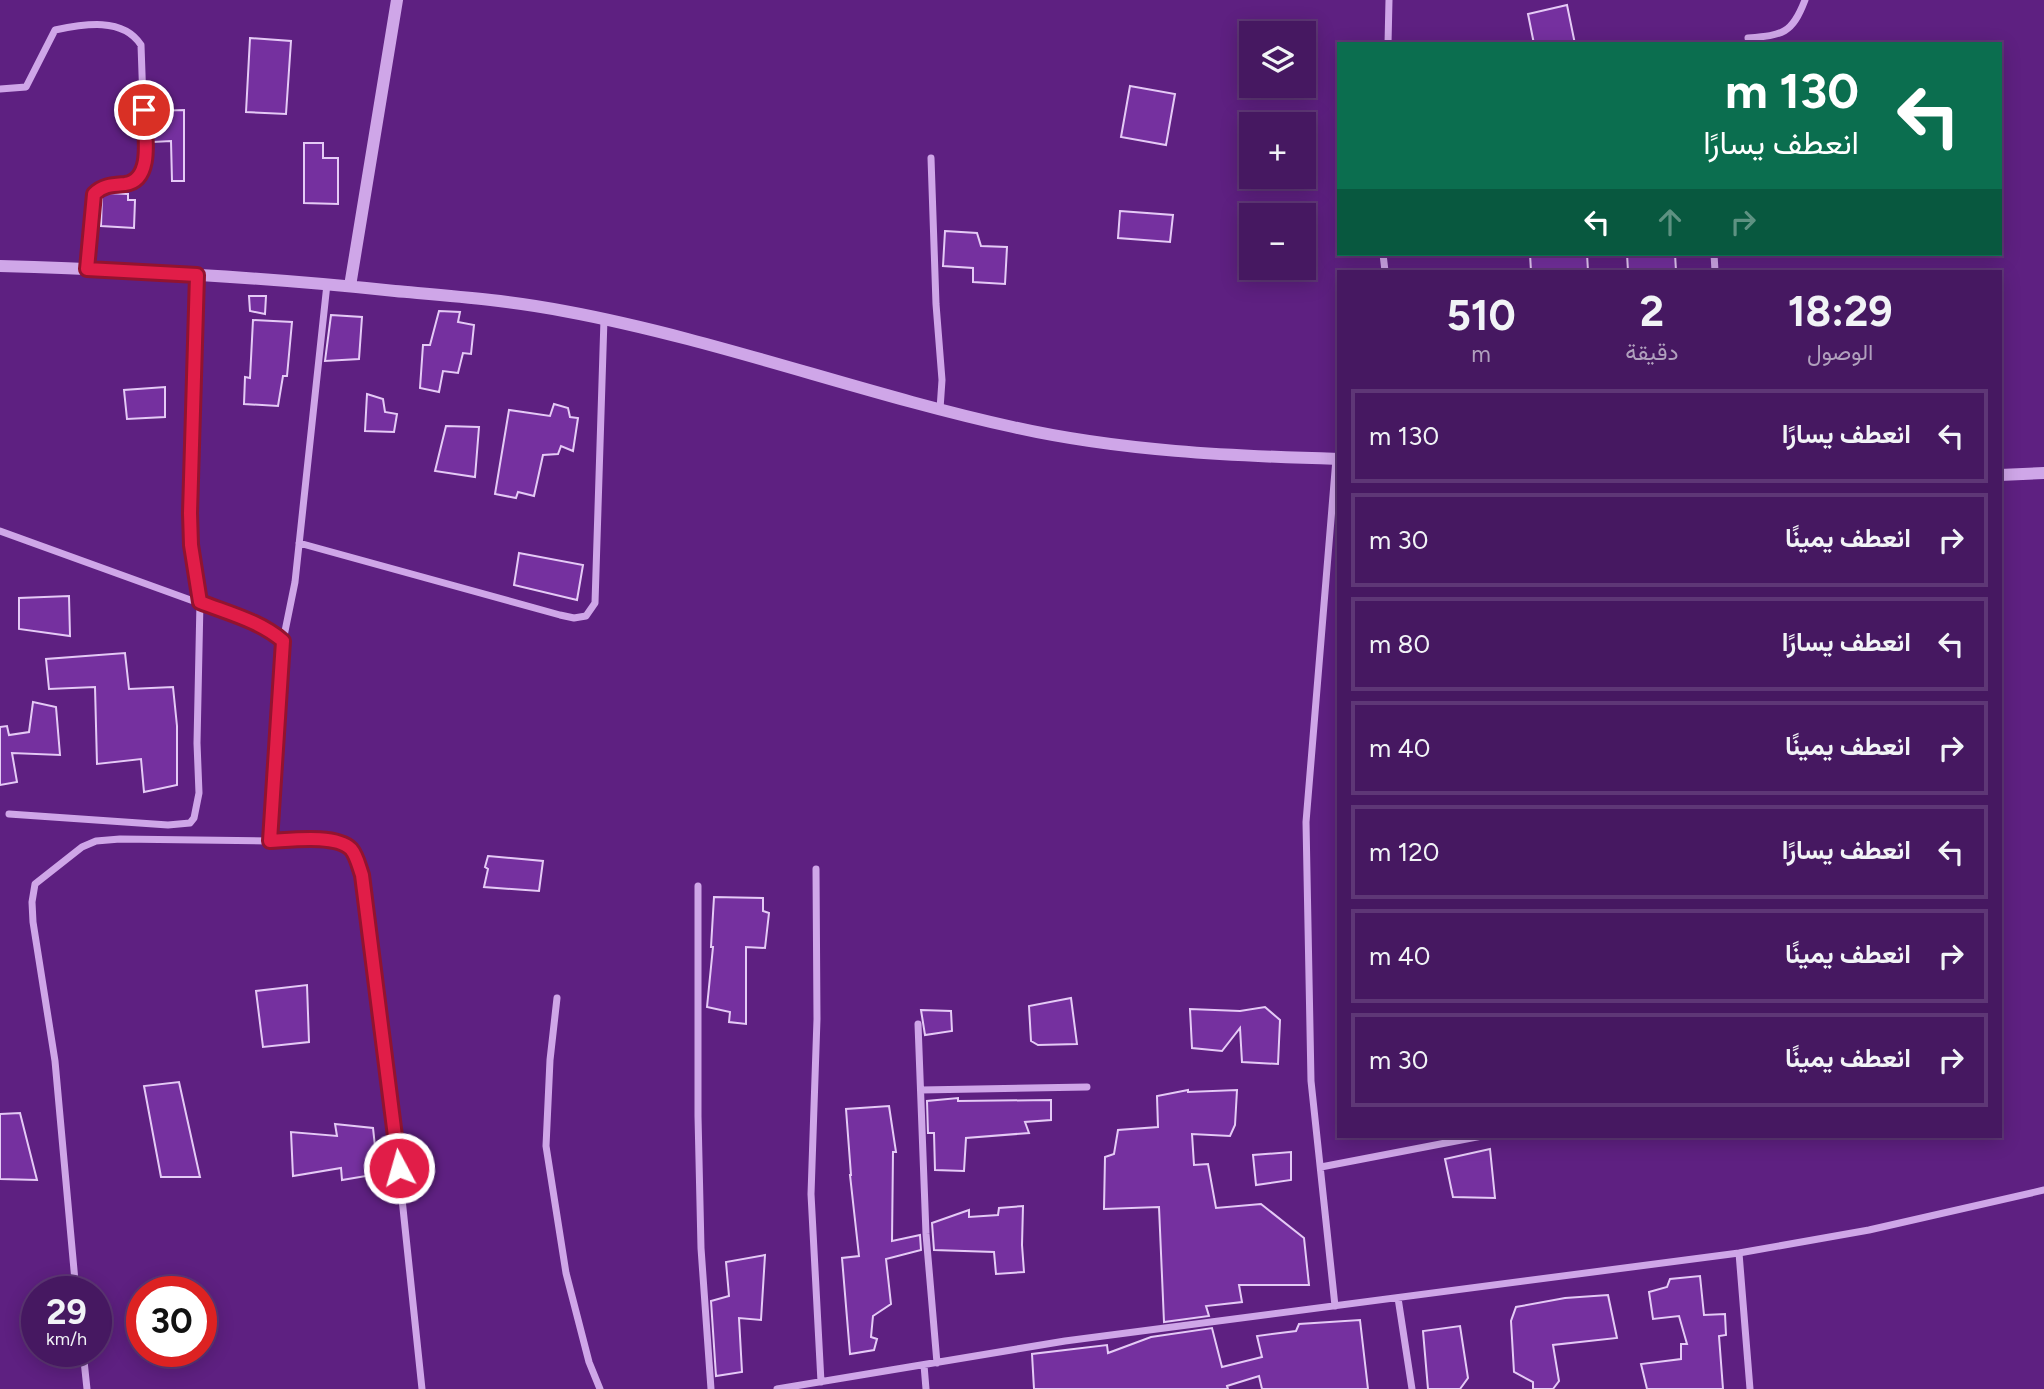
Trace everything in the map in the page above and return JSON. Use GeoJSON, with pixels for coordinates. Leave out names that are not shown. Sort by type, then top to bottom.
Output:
{"type":"FeatureCollection","features":[{"type":"Feature","properties":{"kind":"street"},"geometry":{"type":"LineString","coordinates":[[349,286],[397,0]]}},
{"type":"Feature","properties":{"kind":"street"},"geometry":{"type":"LineString","coordinates":[[1388,42],[1389,0]]}},
{"type":"Feature","properties":{"kind":"street"},"geometry":{"type":"LineString","coordinates":[[1748,38],[1777,36],[1787,32],[1798,18],[1805,0]]}},
{"type":"Feature","properties":{"kind":"street"},"geometry":{"type":"LineString","coordinates":[[0,89],[26,87],[55,30],[77,25],[123,28],[135,35],[141,46],[145,159],[143,172],[139,179],[132,183],[103,187],[94,194],[87,269]]}},
{"type":"Feature","properties":{"kind":"street"},"geometry":{"type":"LineString","coordinates":[[931,158],[936,304],[942,380],[940,409]]}},
{"type":"Feature","properties":{"kind":"street"},"geometry":{"type":"LineString","coordinates":[[0,267],[87,269],[327,284],[562,310],[717,348],[1014,428],[1094,442],[1219,453],[1337,458],[1306,822],[1311,1081],[1335,1306]]}},
{"type":"Feature","properties":{"kind":"street"},"geometry":{"type":"LineString","coordinates":[[9,814],[168,825],[190,823],[194,818],[199,793],[197,730],[200,602],[191,545],[190,513],[197,275]]}},
{"type":"Feature","properties":{"kind":"street"},"geometry":{"type":"LineString","coordinates":[[270,841],[283,641],[295,582],[327,284]]}},
{"type":"Feature","properties":{"kind":"street"},"geometry":{"type":"LineString","coordinates":[[299,543],[560,615],[574,618],[586,616],[595,603],[604,320]]}},
{"type":"Feature","properties":{"kind":"street"},"geometry":{"type":"LineString","coordinates":[[2002,475],[2044,473]]}},
{"type":"Feature","properties":{"kind":"street"},"geometry":{"type":"LineString","coordinates":[[0,531],[257,624],[271,630],[283,641]]}},
{"type":"Feature","properties":{"kind":"street"},"geometry":{"type":"LineString","coordinates":[[75,1276],[55,1061],[33,922],[35,884],[82,847],[96,841],[320,839],[340,843],[352,850],[362,875],[393,1113],[422,1389]]}},
{"type":"Feature","properties":{"kind":"street"},"geometry":{"type":"LineString","coordinates":[[816,869],[817,1019],[811,1194],[821,1382]]}},
{"type":"Feature","properties":{"kind":"street"},"geometry":{"type":"LineString","coordinates":[[698,886],[701,1248],[711,1389]]}},
{"type":"Feature","properties":{"kind":"street"},"geometry":{"type":"LineString","coordinates":[[557,998],[550,1060],[547,1146],[566,1273],[589,1362],[600,1389]]}},
{"type":"Feature","properties":{"kind":"street"},"geometry":{"type":"LineString","coordinates":[[918,1024],[926,1234],[937,1363]]}},
{"type":"Feature","properties":{"kind":"street"},"geometry":{"type":"LineString","coordinates":[[921,1090],[1087,1087]]}},
{"type":"Feature","properties":{"kind":"street"},"geometry":{"type":"LineString","coordinates":[[1321,1167],[1472,1138]]}},
{"type":"Feature","properties":{"kind":"street"},"geometry":{"type":"LineString","coordinates":[[777,1389],[1065,1341],[1738,1253],[1869,1230],[2044,1190]]}},
{"type":"Feature","properties":{"kind":"street"},"geometry":{"type":"LineString","coordinates":[[1738,1253],[1750,1389]]}},
{"type":"Feature","properties":{"kind":"street"},"geometry":{"type":"LineString","coordinates":[[1398,1298],[1412,1389]]}},
{"type":"Feature","properties":{"kind":"street"},"geometry":{"type":"LineString","coordinates":[[924,1365],[926,1389]]}},
{"type":"Feature","properties":{"kind":"street"},"geometry":{"type":"LineString","coordinates":[[85,1367],[87,1389]]}},
{"type":"Feature","properties":{"kind":"building"},"geometry":{"type":"Polygon","coordinates":[[[1567,5],[1575,42],[1534,42],[1528,14],[1567,5]]]}},
{"type":"Feature","properties":{"kind":"building"},"geometry":{"type":"Polygon","coordinates":[[[250,38],[291,41],[286,114],[246,112],[250,38]]]}},
{"type":"Feature","properties":{"kind":"building"},"geometry":{"type":"Polygon","coordinates":[[[1130,86],[1175,94],[1166,145],[1121,137],[1130,86]]]}},
{"type":"Feature","properties":{"kind":"building"},"geometry":{"type":"Polygon","coordinates":[[[184,110],[184,181],[172,181],[171,141],[153,142],[154,111],[184,110]]]}},
{"type":"Feature","properties":{"kind":"building"},"geometry":{"type":"Polygon","coordinates":[[[304,143],[323,143],[323,158],[338,158],[338,204],[304,203],[304,143]]]}},
{"type":"Feature","properties":{"kind":"building"},"geometry":{"type":"Polygon","coordinates":[[[106,193],[128,194],[128,200],[135,200],[134,228],[101,226],[102,196],[106,193]]]}},
{"type":"Feature","properties":{"kind":"building"},"geometry":{"type":"Polygon","coordinates":[[[1120,211],[1173,215],[1170,242],[1118,238],[1120,211]]]}},
{"type":"Feature","properties":{"kind":"building"},"geometry":{"type":"Polygon","coordinates":[[[945,231],[977,233],[981,246],[1007,247],[1005,284],[973,282],[973,268],[943,266],[945,231]]]}},
{"type":"Feature","properties":{"kind":"building"},"geometry":{"type":"Polygon","coordinates":[[[1530,256],[1587,256],[1588,270],[1531,270],[1530,256]]]}},
{"type":"Feature","properties":{"kind":"building"},"geometry":{"type":"Polygon","coordinates":[[[1627,256],[1675,256],[1676,270],[1628,270],[1627,256]]]}},
{"type":"Feature","properties":{"kind":"building"},"geometry":{"type":"Polygon","coordinates":[[[249,296],[266,296],[265,314],[250,311],[249,296]]]}},
{"type":"Feature","properties":{"kind":"building"},"geometry":{"type":"Polygon","coordinates":[[[439,311],[460,312],[458,322],[474,325],[471,354],[463,353],[458,373],[443,371],[439,392],[420,388],[423,345],[430,345],[439,311]]]}},
{"type":"Feature","properties":{"kind":"building"},"geometry":{"type":"Polygon","coordinates":[[[331,315],[362,317],[359,359],[325,361],[331,315]]]}},
{"type":"Feature","properties":{"kind":"building"},"geometry":{"type":"Polygon","coordinates":[[[253,320],[292,322],[287,376],[283,376],[278,406],[244,404],[245,377],[250,378],[253,320]]]}},
{"type":"Feature","properties":{"kind":"building"},"geometry":{"type":"Polygon","coordinates":[[[165,387],[165,417],[127,419],[124,390],[165,387]]]}},
{"type":"Feature","properties":{"kind":"building"},"geometry":{"type":"Polygon","coordinates":[[[367,394],[383,399],[385,412],[397,414],[394,432],[365,431],[367,394]]]}},
{"type":"Feature","properties":{"kind":"building"},"geometry":{"type":"Polygon","coordinates":[[[554,404],[568,408],[570,417],[578,418],[573,451],[561,446],[558,454],[543,455],[534,496],[518,492],[516,498],[495,494],[509,410],[550,416],[554,404]]]}},
{"type":"Feature","properties":{"kind":"building"},"geometry":{"type":"Polygon","coordinates":[[[446,426],[479,427],[475,477],[435,471],[446,426]]]}},
{"type":"Feature","properties":{"kind":"building"},"geometry":{"type":"Polygon","coordinates":[[[519,553],[583,565],[577,600],[514,585],[519,553]]]}},
{"type":"Feature","properties":{"kind":"building"},"geometry":{"type":"Polygon","coordinates":[[[69,596],[70,636],[19,629],[19,598],[69,596]]]}},
{"type":"Feature","properties":{"kind":"building"},"geometry":{"type":"Polygon","coordinates":[[[125,653],[129,689],[173,687],[177,726],[177,785],[144,792],[141,759],[97,764],[95,687],[49,689],[46,659],[125,653]]]}},
{"type":"Feature","properties":{"kind":"building"},"geometry":{"type":"Polygon","coordinates":[[[33,702],[56,707],[60,755],[12,753],[17,782],[0,785],[0,727],[7,726],[9,735],[29,732],[33,702]]]}},
{"type":"Feature","properties":{"kind":"building"},"geometry":{"type":"Polygon","coordinates":[[[488,856],[543,861],[539,891],[484,887],[488,856]]]}},
{"type":"Feature","properties":{"kind":"building"},"geometry":{"type":"Polygon","coordinates":[[[714,897],[763,898],[763,911],[769,913],[765,948],[746,947],[746,1024],[729,1022],[730,1012],[707,1007],[713,947],[714,897]]]}},
{"type":"Feature","properties":{"kind":"building"},"geometry":{"type":"Polygon","coordinates":[[[307,985],[309,1042],[263,1047],[256,991],[307,985]]]}},
{"type":"Feature","properties":{"kind":"building"},"geometry":{"type":"Polygon","coordinates":[[[1071,998],[1077,1044],[1038,1045],[1031,1041],[1029,1006],[1071,998]]]}},
{"type":"Feature","properties":{"kind":"building"},"geometry":{"type":"Polygon","coordinates":[[[1265,1007],[1280,1020],[1278,1064],[1242,1062],[1240,1028],[1222,1051],[1192,1048],[1190,1009],[1240,1011],[1265,1007]]]}},
{"type":"Feature","properties":{"kind":"building"},"geometry":{"type":"Polygon","coordinates":[[[921,1010],[951,1011],[952,1031],[925,1035],[921,1010]]]}},
{"type":"Feature","properties":{"kind":"building"},"geometry":{"type":"Polygon","coordinates":[[[179,1082],[200,1177],[161,1177],[144,1086],[179,1082]]]}},
{"type":"Feature","properties":{"kind":"building"},"geometry":{"type":"Polygon","coordinates":[[[1188,1090],[1237,1090],[1235,1125],[1230,1136],[1192,1134],[1194,1165],[1208,1164],[1216,1208],[1261,1204],[1304,1238],[1309,1285],[1239,1285],[1242,1302],[1206,1306],[1209,1316],[1164,1322],[1159,1207],[1104,1209],[1105,1157],[1114,1154],[1118,1130],[1158,1127],[1157,1096],[1188,1090]]]}},
{"type":"Feature","properties":{"kind":"building"},"geometry":{"type":"Polygon","coordinates":[[[958,1098],[958,1101],[1051,1100],[1051,1120],[1025,1122],[1029,1133],[966,1138],[964,1171],[935,1170],[934,1133],[928,1133],[927,1101],[958,1098]]]}},
{"type":"Feature","properties":{"kind":"building"},"geometry":{"type":"Polygon","coordinates":[[[889,1106],[896,1152],[893,1152],[892,1241],[920,1235],[921,1250],[886,1259],[891,1304],[873,1316],[871,1337],[877,1339],[874,1350],[850,1354],[842,1258],[859,1256],[846,1109],[889,1106]]]}},
{"type":"Feature","properties":{"kind":"building"},"geometry":{"type":"Polygon","coordinates":[[[20,1113],[37,1180],[0,1179],[0,1114],[20,1113]]]}},
{"type":"Feature","properties":{"kind":"building"},"geometry":{"type":"Polygon","coordinates":[[[335,1124],[373,1128],[378,1174],[342,1180],[341,1168],[293,1176],[291,1132],[337,1136],[335,1124]]]}},
{"type":"Feature","properties":{"kind":"building"},"geometry":{"type":"Polygon","coordinates":[[[1490,1149],[1495,1198],[1453,1197],[1445,1159],[1490,1149]]]}},
{"type":"Feature","properties":{"kind":"building"},"geometry":{"type":"Polygon","coordinates":[[[1291,1152],[1291,1180],[1256,1185],[1253,1155],[1291,1152]]]}},
{"type":"Feature","properties":{"kind":"building"},"geometry":{"type":"Polygon","coordinates":[[[1023,1206],[1024,1272],[996,1274],[994,1252],[934,1250],[932,1223],[969,1210],[969,1217],[998,1215],[999,1208],[1023,1206]]]}},
{"type":"Feature","properties":{"kind":"building"},"geometry":{"type":"Polygon","coordinates":[[[765,1255],[761,1320],[739,1318],[742,1372],[716,1376],[711,1301],[729,1296],[726,1262],[765,1255]]]}},
{"type":"Feature","properties":{"kind":"building"},"geometry":{"type":"Polygon","coordinates":[[[1700,1276],[1704,1315],[1725,1314],[1726,1335],[1719,1336],[1723,1389],[1647,1389],[1641,1364],[1681,1359],[1681,1344],[1687,1344],[1679,1316],[1653,1319],[1649,1292],[1667,1287],[1670,1279],[1700,1276]]]}},
{"type":"Feature","properties":{"kind":"building"},"geometry":{"type":"Polygon","coordinates":[[[1608,1295],[1617,1338],[1553,1345],[1559,1381],[1553,1389],[1533,1389],[1533,1382],[1514,1372],[1511,1321],[1516,1307],[1565,1298],[1608,1295]]]}},
{"type":"Feature","properties":{"kind":"building"},"geometry":{"type":"Polygon","coordinates":[[[1360,1320],[1368,1389],[1262,1389],[1259,1376],[1227,1386],[1228,1389],[1034,1389],[1032,1354],[1107,1345],[1108,1353],[1151,1337],[1212,1328],[1222,1367],[1262,1357],[1257,1336],[1296,1331],[1299,1324],[1360,1320]]]}},
{"type":"Feature","properties":{"kind":"building"},"geometry":{"type":"Polygon","coordinates":[[[1460,1326],[1468,1378],[1460,1389],[1428,1389],[1423,1331],[1460,1326]]]}},
{"type":"Feature","properties":{"kind":"route"},"geometry":{"type":"LineString","coordinates":[[144,110],[143,172],[139,179],[132,183],[103,187],[94,194],[87,269],[197,275],[190,513],[191,545],[200,602],[271,630],[283,641],[270,841],[320,839],[340,843],[352,850],[358,862],[383,1027],[399,1168]]}}]}
